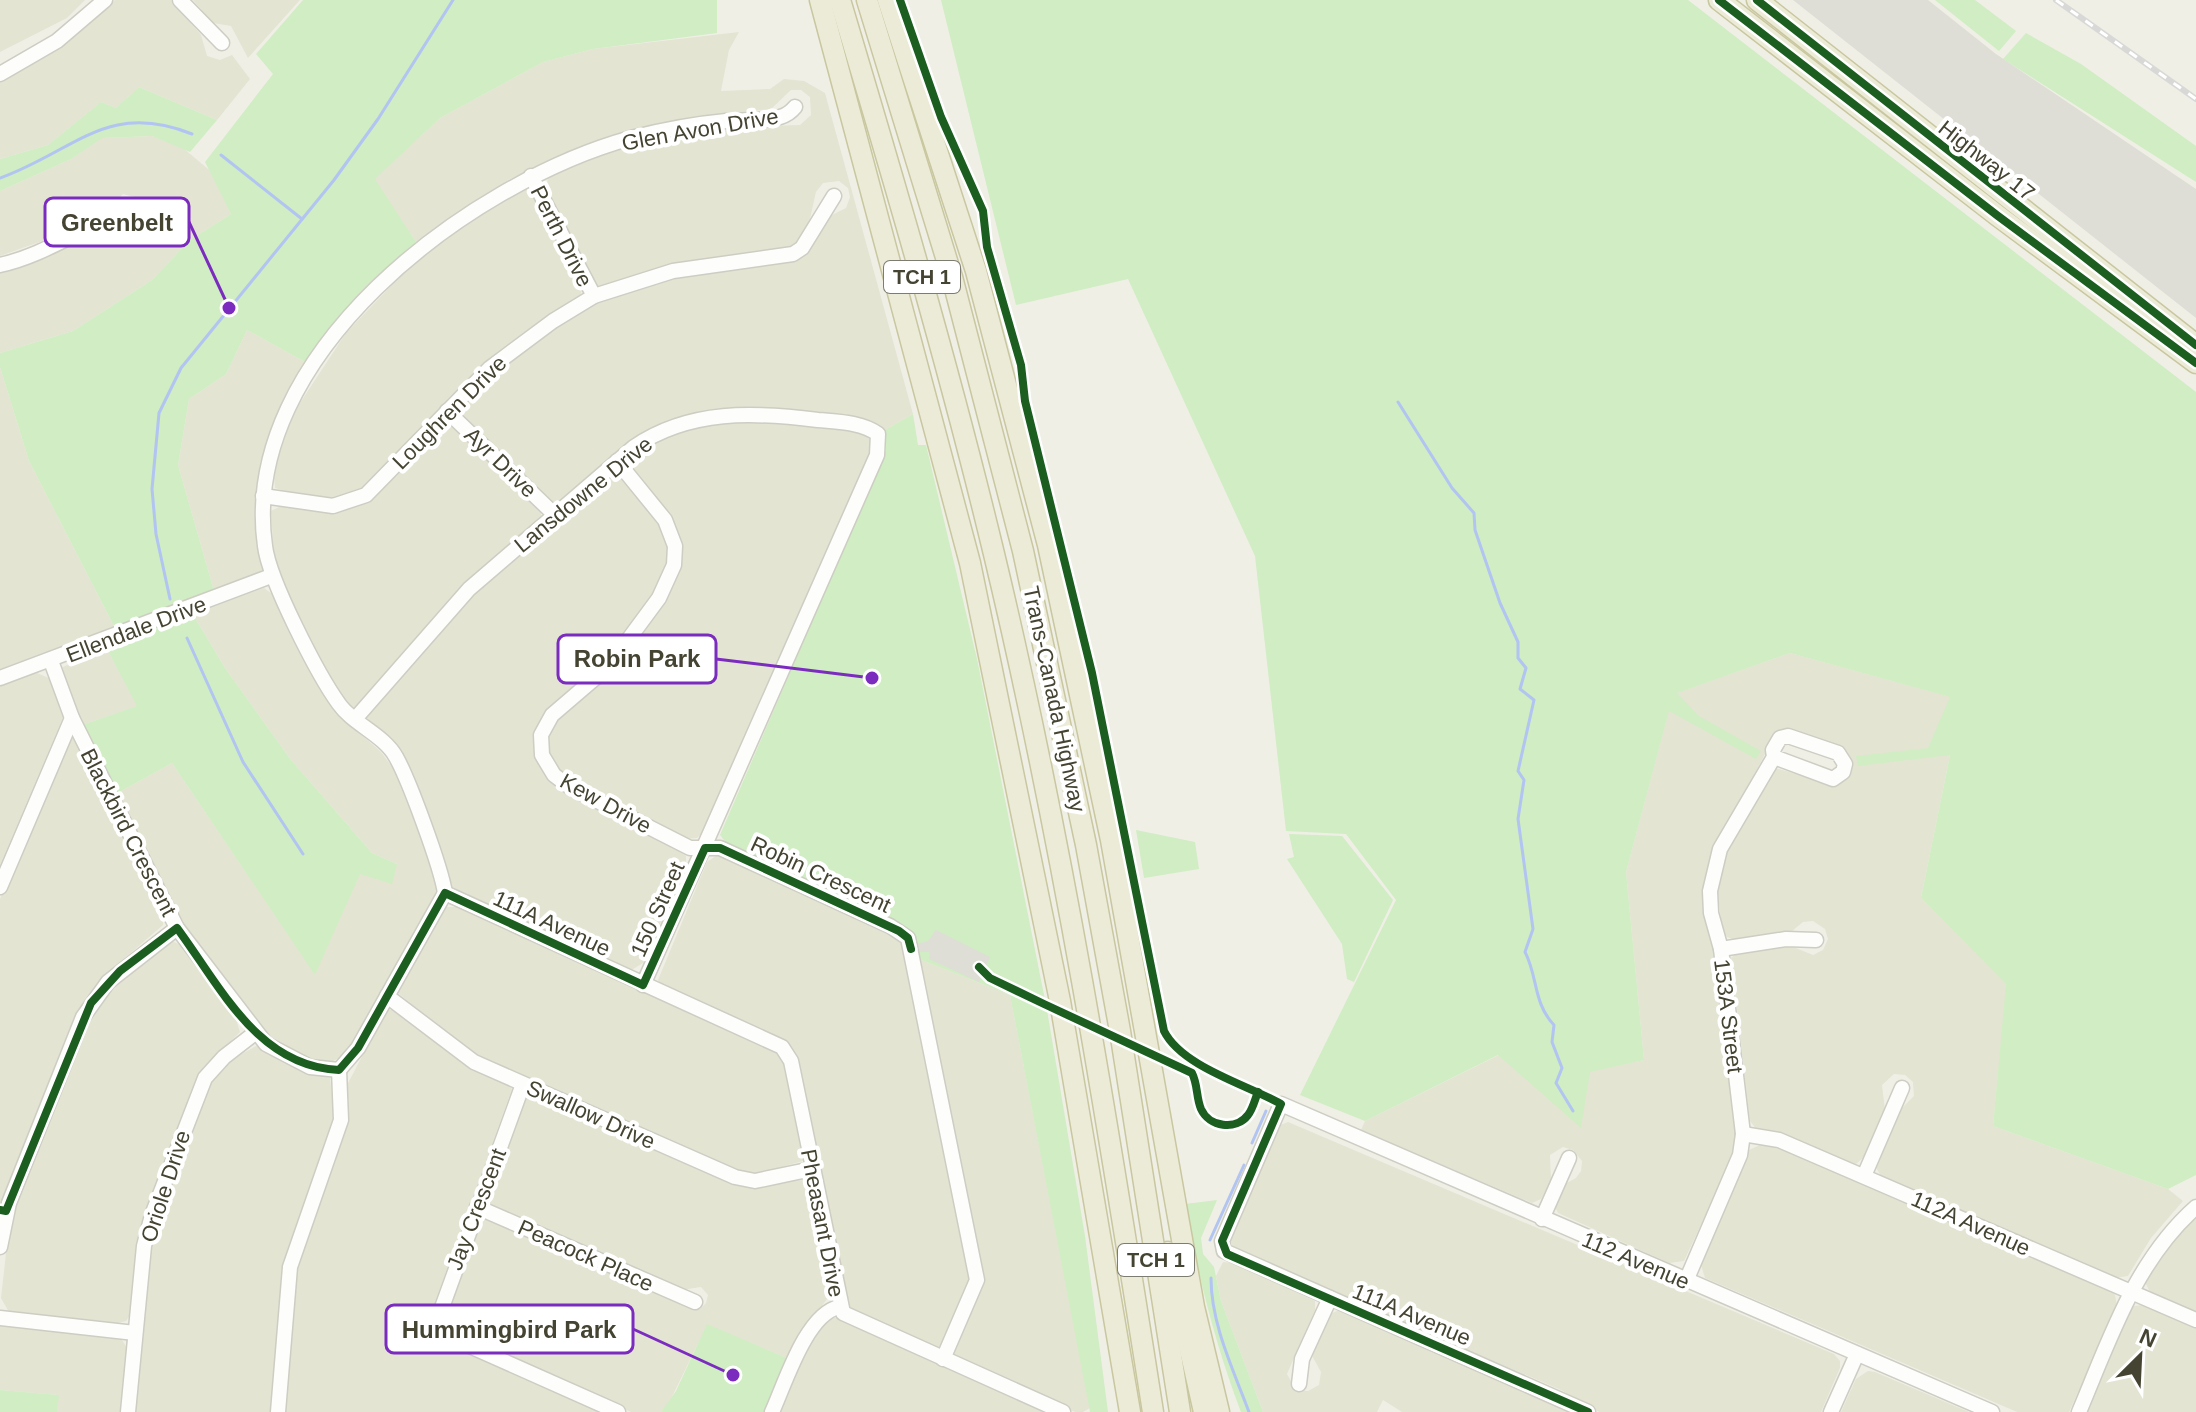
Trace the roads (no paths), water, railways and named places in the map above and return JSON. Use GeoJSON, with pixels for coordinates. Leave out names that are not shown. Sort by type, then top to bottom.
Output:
{"type":"FeatureCollection","features":[{"type":"Feature","properties":{"kind":"highway"},"geometry":{"type":"LineString","coordinates":[[820,0],[970,563],[1033,857],[1116,1321],[1128,1412]]}},
{"type":"Feature","properties":{"kind":"highway","name":"Trans-Canada Highway"},"geometry":{"type":"LineString","coordinates":[[840,0],[924,285],[995,557],[1088,1015],[1153,1412]]}},
{"type":"Feature","properties":{"kind":"highway","name":"Trans-Canada Highway"},"geometry":{"type":"LineString","coordinates":[[867,0],[952,277],[1023,551],[1086,845],[1134,1109],[1180,1412]]}},
{"type":"Feature","properties":{"kind":"highway"},"geometry":{"type":"LineString","coordinates":[[888,0],[976,271],[1048,545],[1111,840],[1186,1259],[1219,1412]]}},
{"type":"Feature","properties":{"kind":"highway","name":"Highway 17"},"geometry":{"type":"LineString","coordinates":[[1719,0],[1887,131],[2196,363]]}},
{"type":"Feature","properties":{"kind":"highway"},"geometry":{"type":"LineString","coordinates":[[1738,0],[1887,131]]}},
{"type":"Feature","properties":{"kind":"highway","name":"Highway 17"},"geometry":{"type":"LineString","coordinates":[[1759,0],[2196,345]]}},
{"type":"Feature","properties":{"kind":"highway"},"geometry":{"type":"LineString","coordinates":[[1134,1109],[1156,1190],[1179,1309],[1204,1412]]}},
{"type":"Feature","properties":{"kind":"highway"},"geometry":{"type":"LineString","coordinates":[[1186,1259],[1217,1370],[1233,1412]]}},
{"type":"Feature","properties":{"kind":"street"},"geometry":{"type":"LineString","coordinates":[[0,74],[57,41],[105,0]]}},
{"type":"Feature","properties":{"kind":"street"},"geometry":{"type":"LineString","coordinates":[[180,0],[222,43]]}},
{"type":"Feature","properties":{"kind":"street","name":"Glen Avon Drive"},"geometry":{"type":"LineString","coordinates":[[445,893],[395,755],[339,705],[271,576],[261,516],[268,459],[283,417],[346,323],[383,282],[438,234],[481,203],[531,176],[579,156],[650,133],[708,123],[783,117],[795,107]]}},
{"type":"Feature","properties":{"kind":"street","name":"Perth Drive"},"geometry":{"type":"LineString","coordinates":[[531,176],[594,296]]}},
{"type":"Feature","properties":{"kind":"street","name":"Loughren Drive"},"geometry":{"type":"LineString","coordinates":[[263,496],[333,506],[366,495],[447,411],[511,352],[594,296],[673,271],[793,254],[802,248],[834,196]]}},
{"type":"Feature","properties":{"kind":"street"},"geometry":{"type":"LineString","coordinates":[[0,265],[61,243],[108,218],[127,212]]}},
{"type":"Feature","properties":{"kind":"street","name":"Ayr Drive"},"geometry":{"type":"LineString","coordinates":[[447,411],[554,514]]}},
{"type":"Feature","properties":{"kind":"street","name":"Lansdowne Drive"},"geometry":{"type":"LineString","coordinates":[[355,719],[469,589],[644,440],[669,427],[725,415],[776,415],[864,427],[878,434]]}},
{"type":"Feature","properties":{"kind":"street","name":"150 Street"},"geometry":{"type":"LineString","coordinates":[[643,985],[877,455],[878,434]]}},
{"type":"Feature","properties":{"kind":"street","name":"Kew Drive"},"geometry":{"type":"LineString","coordinates":[[617,461],[665,520],[675,546],[674,565],[659,598],[608,667],[552,715],[541,735],[540,750],[550,770],[565,784],[690,848],[705,848]]}},
{"type":"Feature","properties":{"kind":"street","name":"Ellendale Drive"},"geometry":{"type":"LineString","coordinates":[[0,678],[271,576]]}},
{"type":"Feature","properties":{"kind":"street","name":"Blackbird Crescent"},"geometry":{"type":"LineString","coordinates":[[51,661],[72,718],[177,928],[255,1033],[278,1053],[295,1061],[310,1067],[339,1070]]}},
{"type":"Feature","properties":{"kind":"street"},"geometry":{"type":"LineString","coordinates":[[0,887],[72,718]]}},
{"type":"Feature","properties":{"kind":"street","name":"153A Street"},"geometry":{"type":"LineString","coordinates":[[1686,1281],[1740,1155],[1743,1134],[1721,949],[1711,913],[1714,863],[1774,757],[1777,741],[1788,736],[1838,753],[1845,764],[1843,772],[1833,779],[1774,757]]}},
{"type":"Feature","properties":{"kind":"street","name":"Robin Crescent"},"geometry":{"type":"LineString","coordinates":[[705,848],[720,848],[890,926],[908,938],[977,1280],[943,1359]]}},
{"type":"Feature","properties":{"kind":"street"},"geometry":{"type":"LineString","coordinates":[[278,1412],[290,1267],[341,1120],[339,1070],[358,1048],[445,893]]}},
{"type":"Feature","properties":{"kind":"street","name":"111A Avenue"},"geometry":{"type":"LineString","coordinates":[[445,893],[643,985]]}},
{"type":"Feature","properties":{"kind":"street"},"geometry":{"type":"LineString","coordinates":[[0,1247],[9,1203],[83,1017],[108,982],[177,928]]}},
{"type":"Feature","properties":{"kind":"street"},"geometry":{"type":"LineString","coordinates":[[1721,949],[1786,939],[1816,940]]}},
{"type":"Feature","properties":{"kind":"street","name":"Pheasant Drive"},"geometry":{"type":"LineString","coordinates":[[643,985],[786,1051],[839,1307],[850,1318],[1063,1412]]}},
{"type":"Feature","properties":{"kind":"street","name":"Swallow Drive"},"geometry":{"type":"LineString","coordinates":[[387,996],[468,1059],[741,1179],[755,1181],[812,1169]]}},
{"type":"Feature","properties":{"kind":"street","name":"Oriole Drive"},"geometry":{"type":"LineString","coordinates":[[128,1412],[147,1228],[197,1094],[214,1066],[255,1033]]}},
{"type":"Feature","properties":{"kind":"street","name":"Jay Crescent"},"geometry":{"type":"LineString","coordinates":[[523,1084],[437,1315],[437,1329],[618,1412]]}},
{"type":"Feature","properties":{"kind":"street"},"geometry":{"type":"LineString","coordinates":[[1864,1176],[1902,1088]]}},
{"type":"Feature","properties":{"kind":"street","name":"112 Avenue"},"geometry":{"type":"LineString","coordinates":[[1222,1248],[1227,1227],[1281,1104],[1992,1412]]}},
{"type":"Feature","properties":{"kind":"street","name":"112A Avenue"},"geometry":{"type":"LineString","coordinates":[[1743,1134],[1779,1140],[2133,1287],[2196,1320]]}},
{"type":"Feature","properties":{"kind":"street"},"geometry":{"type":"LineString","coordinates":[[1542,1219],[1569,1158]]}},
{"type":"Feature","properties":{"kind":"street"},"geometry":{"type":"LineString","coordinates":[[2133,1287],[2137,1267],[2150,1244],[2162,1228],[2196,1196]]}},
{"type":"Feature","properties":{"kind":"street","name":"Peacock Place"},"geometry":{"type":"LineString","coordinates":[[477,1207],[695,1302]]}},
{"type":"Feature","properties":{"kind":"street"},"geometry":{"type":"LineString","coordinates":[[2079,1412],[2133,1287],[2163,1241],[2196,1207]]}},
{"type":"Feature","properties":{"kind":"street","name":"111A Avenue"},"geometry":{"type":"LineString","coordinates":[[1222,1248],[1588,1412]]}},
{"type":"Feature","properties":{"kind":"street"},"geometry":{"type":"LineString","coordinates":[[1299,1384],[1302,1359],[1330,1298]]}},
{"type":"Feature","properties":{"kind":"street"},"geometry":{"type":"LineString","coordinates":[[772,1412],[805,1338],[828,1310],[839,1307]]}},
{"type":"Feature","properties":{"kind":"street"},"geometry":{"type":"LineString","coordinates":[[0,1318],[135,1333]]}},
{"type":"Feature","properties":{"kind":"street"},"geometry":{"type":"LineString","coordinates":[[1831,1412],[1857,1354]]}},
{"type":"Feature","properties":{"kind":"waterway"},"geometry":{"type":"LineString","coordinates":[[170,599],[156,534],[152,489],[159,413],[181,368],[334,180],[378,119],[453,0]]}},
{"type":"Feature","properties":{"kind":"waterway"},"geometry":{"type":"LineString","coordinates":[[0,178],[92,133],[114,126],[137,123],[162,125],[192,134]]}},
{"type":"Feature","properties":{"kind":"waterway"},"geometry":{"type":"LineString","coordinates":[[221,155],[302,219]]}},
{"type":"Feature","properties":{"kind":"waterway"},"geometry":{"type":"LineString","coordinates":[[1398,402],[1452,488],[1474,513],[1475,530],[1500,603],[1518,642],[1518,658],[1526,668],[1520,689],[1534,700],[1518,771],[1524,780],[1518,819],[1533,929],[1525,952],[1542,1008],[1554,1025],[1552,1042],[1562,1068],[1556,1083],[1573,1111]]}},
{"type":"Feature","properties":{"kind":"waterway"},"geometry":{"type":"LineString","coordinates":[[187,638],[243,762],[303,854]]}},
{"type":"Feature","properties":{"kind":"waterway"},"geometry":{"type":"LineString","coordinates":[[1252,1143],[1266,1111]]}},
{"type":"Feature","properties":{"kind":"waterway"},"geometry":{"type":"LineString","coordinates":[[1210,1240],[1244,1165]]}},
{"type":"Feature","properties":{"kind":"waterway"},"geometry":{"type":"LineString","coordinates":[[1211,1278],[1219,1329],[1249,1412]]}},
{"type":"Feature","properties":{"kind":"railway"},"geometry":{"type":"LineString","coordinates":[[2056,0],[2196,99]]}},
{"type":"Feature","properties":{"kind":"place","name":"Greenbelt"},"geometry":{"type":"Point","coordinates":[229,308]}},
{"type":"Feature","properties":{"kind":"place","name":"Robin Park"},"geometry":{"type":"Point","coordinates":[872,678]}},
{"type":"Feature","properties":{"kind":"place","name":"Hummingbird Park"},"geometry":{"type":"Point","coordinates":[733,1375]}}]}
